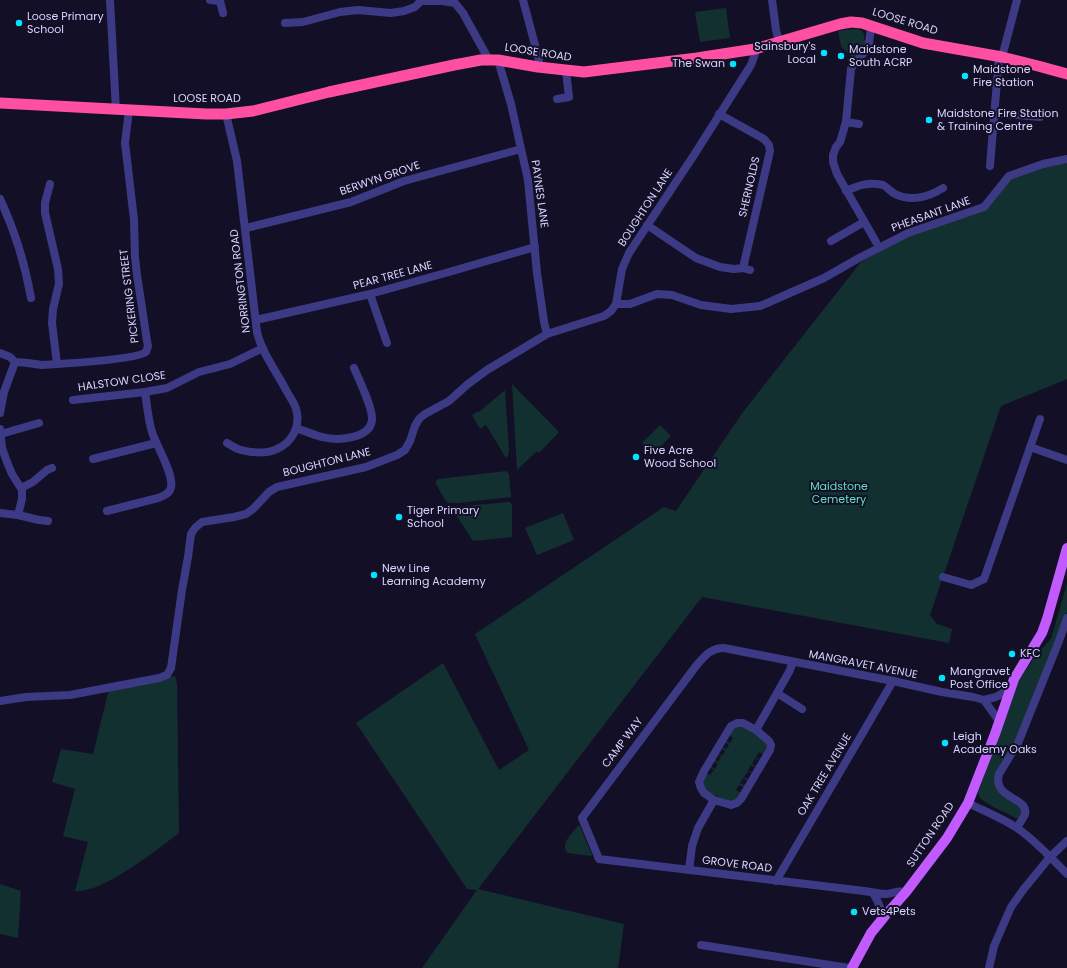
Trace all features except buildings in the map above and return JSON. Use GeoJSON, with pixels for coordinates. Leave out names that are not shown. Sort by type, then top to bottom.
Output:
{"type":"FeatureCollection","features":[{"type":"Feature","properties":{"kind":"highway","name":"LOOSE ROAD"},"geometry":{"type":"LineString","coordinates":[[0,103],[116,110],[226,114],[253,111],[354,87],[466,63],[494,60],[566,71],[584,72],[755,49],[851,22],[862,23],[923,43],[1000,57],[1067,74]]}},
{"type":"Feature","properties":{"kind":"main road","name":"SUTTON ROAD"},"geometry":{"type":"LineString","coordinates":[[852,968],[871,933],[906,892],[947,838],[968,803],[1014,679],[1042,633],[1067,548]]}},
{"type":"Feature","properties":{"kind":"street"},"geometry":{"type":"LineString","coordinates":[[110,0],[116,110]]}},
{"type":"Feature","properties":{"kind":"street"},"geometry":{"type":"LineString","coordinates":[[210,0],[220,1],[223,13]]}},
{"type":"Feature","properties":{"kind":"street"},"geometry":{"type":"LineString","coordinates":[[285,23],[303,22],[340,12],[358,10],[391,13],[404,11],[415,6],[421,0]]}},
{"type":"Feature","properties":{"kind":"street","name":"PAYNES LANE"},"geometry":{"type":"LineString","coordinates":[[421,0],[455,3],[494,60],[511,104],[528,180],[541,301],[544,322],[548,334]]}},
{"type":"Feature","properties":{"kind":"street"},"geometry":{"type":"LineString","coordinates":[[522,0],[538,60],[538,67]]}},
{"type":"Feature","properties":{"kind":"street"},"geometry":{"type":"LineString","coordinates":[[772,0],[779,42]]}},
{"type":"Feature","properties":{"kind":"street"},"geometry":{"type":"LineString","coordinates":[[990,166],[1000,57],[1018,0]]}},
{"type":"Feature","properties":{"kind":"street"},"geometry":{"type":"LineString","coordinates":[[871,26],[869,44],[866,51],[855,62],[851,69],[846,122],[840,142],[836,146],[833,155],[833,162],[837,174],[846,191],[876,242]]}},
{"type":"Feature","properties":{"kind":"street","name":"BOUGHTON LANE"},"geometry":{"type":"LineString","coordinates":[[0,701],[26,697],[70,695],[159,678],[167,675],[171,668],[191,534],[202,522],[246,514],[253,510],[270,492],[277,487],[366,467],[405,450],[419,418],[449,401],[492,366],[548,334],[604,316],[612,310],[616,304],[622,268],[626,260],[751,64],[755,54],[755,49]]}},
{"type":"Feature","properties":{"kind":"street"},"geometry":{"type":"LineString","coordinates":[[557,99],[568,97],[566,71]]}},
{"type":"Feature","properties":{"kind":"street","name":"PICKERING STREET"},"geometry":{"type":"LineString","coordinates":[[0,353],[10,357],[15,362],[42,365],[126,358],[145,353],[147,350],[148,341],[135,257],[134,220],[125,143],[129,110]]}},
{"type":"Feature","properties":{"kind":"street"},"geometry":{"type":"LineString","coordinates":[[994,113],[1040,117]]}},
{"type":"Feature","properties":{"kind":"street","name":"NORRINGTON ROAD"},"geometry":{"type":"LineString","coordinates":[[226,114],[237,161],[259,338],[294,405],[297,415],[296,428]]}},
{"type":"Feature","properties":{"kind":"street","name":"SHERNOLDS"},"geometry":{"type":"LineString","coordinates":[[647,225],[696,258],[720,267],[746,269],[770,151],[769,145],[764,139],[719,114]]}},
{"type":"Feature","properties":{"kind":"street"},"geometry":{"type":"LineString","coordinates":[[846,122],[859,124]]}},
{"type":"Feature","properties":{"kind":"street","name":"BERWYN GROVE"},"geometry":{"type":"LineString","coordinates":[[246,228],[352,202],[404,181],[522,149]]}},
{"type":"Feature","properties":{"kind":"street","name":"PHEASANT LANE"},"geometry":{"type":"LineString","coordinates":[[616,304],[630,304],[657,294],[672,294],[701,305],[731,309],[760,306],[824,278],[908,233],[984,207],[1009,176],[1043,164],[1067,159]]}},
{"type":"Feature","properties":{"kind":"street"},"geometry":{"type":"LineString","coordinates":[[50,184],[45,203],[45,213],[57,262],[59,279],[52,316],[57,364]]}},
{"type":"Feature","properties":{"kind":"street"},"geometry":{"type":"LineString","coordinates":[[846,191],[860,185],[867,184],[884,186],[900,196],[914,198],[924,197],[943,188]]}},
{"type":"Feature","properties":{"kind":"street"},"geometry":{"type":"LineString","coordinates":[[0,199],[16,236],[27,276],[31,298]]}},
{"type":"Feature","properties":{"kind":"street"},"geometry":{"type":"LineString","coordinates":[[831,241],[864,222]]}},
{"type":"Feature","properties":{"kind":"street","name":"PEAR TREE LANE"},"geometry":{"type":"LineString","coordinates":[[256,320],[370,294],[534,247]]}},
{"type":"Feature","properties":{"kind":"street"},"geometry":{"type":"LineString","coordinates":[[370,294],[387,343]]}},
{"type":"Feature","properties":{"kind":"street","name":"HALSTOW CLOSE"},"geometry":{"type":"LineString","coordinates":[[73,400],[167,388],[199,372],[230,364],[263,348]]}},
{"type":"Feature","properties":{"kind":"street"},"geometry":{"type":"LineString","coordinates":[[0,413],[4,392],[15,362]]}},
{"type":"Feature","properties":{"kind":"street"},"geometry":{"type":"LineString","coordinates":[[227,443],[241,450],[262,452],[272,451],[281,447],[289,441],[296,428],[323,438],[343,439],[357,436],[368,430],[372,421],[371,411],[354,368]]}},
{"type":"Feature","properties":{"kind":"street"},"geometry":{"type":"LineString","coordinates":[[106,511],[158,498],[165,495],[170,490],[172,482],[156,443],[149,421],[145,392]]}},
{"type":"Feature","properties":{"kind":"street"},"geometry":{"type":"LineString","coordinates":[[943,577],[971,585],[984,579],[1040,419]]}},
{"type":"Feature","properties":{"kind":"street"},"geometry":{"type":"LineString","coordinates":[[18,514],[22,499],[21,488],[12,474],[1,449],[0,431],[40,423]]}},
{"type":"Feature","properties":{"kind":"street"},"geometry":{"type":"LineString","coordinates":[[93,459],[156,443]]}},
{"type":"Feature","properties":{"kind":"street"},"geometry":{"type":"LineString","coordinates":[[1030,448],[1067,460]]}},
{"type":"Feature","properties":{"kind":"street"},"geometry":{"type":"LineString","coordinates":[[21,488],[33,482],[47,470],[52,468]]}},
{"type":"Feature","properties":{"kind":"street"},"geometry":{"type":"LineString","coordinates":[[0,513],[18,514],[48,521]]}},
{"type":"Feature","properties":{"kind":"street"},"geometry":{"type":"LineString","coordinates":[[1017,828],[1025,813],[1024,809],[1020,803],[1002,792],[997,779],[1018,743],[1067,618]]}},
{"type":"Feature","properties":{"kind":"street","name":"MANGRAVET AVENUE"},"geometry":{"type":"LineString","coordinates":[[713,649],[724,648],[984,700]]}},
{"type":"Feature","properties":{"kind":"street","name":"CAMP WAY"},"geometry":{"type":"LineString","coordinates":[[599,859],[582,818],[696,666],[713,649]]}},
{"type":"Feature","properties":{"kind":"street"},"geometry":{"type":"LineString","coordinates":[[756,730],[789,672],[793,662]]}},
{"type":"Feature","properties":{"kind":"street","name":"OAK TREE AVENUE"},"geometry":{"type":"LineString","coordinates":[[776,881],[893,681]]}},
{"type":"Feature","properties":{"kind":"street"},"geometry":{"type":"LineString","coordinates":[[999,721],[984,700],[996,697],[1010,689]]}},
{"type":"Feature","properties":{"kind":"street"},"geometry":{"type":"LineString","coordinates":[[777,693],[802,709]]}},
{"type":"Feature","properties":{"kind":"street"},"geometry":{"type":"LineString","coordinates":[[737,723],[742,723],[756,730],[769,740],[771,745],[770,750],[741,799],[731,805],[714,800],[700,788],[699,782],[731,726],[737,723]]}},
{"type":"Feature","properties":{"kind":"street"},"geometry":{"type":"LineString","coordinates":[[689,870],[692,846],[698,828],[714,800]]}},
{"type":"Feature","properties":{"kind":"street"},"geometry":{"type":"LineString","coordinates":[[968,803],[993,814],[1017,828],[1039,846],[1067,874]]}},
{"type":"Feature","properties":{"kind":"street"},"geometry":{"type":"LineString","coordinates":[[989,968],[994,946],[1012,907],[1023,890],[1050,857],[1067,841]]}},
{"type":"Feature","properties":{"kind":"street","name":"GROVE ROAD"},"geometry":{"type":"LineString","coordinates":[[599,859],[873,893],[889,894],[899,890],[906,892]]}},
{"type":"Feature","properties":{"kind":"street"},"geometry":{"type":"LineString","coordinates":[[873,893],[884,917]]}},
{"type":"Feature","properties":{"kind":"street"},"geometry":{"type":"LineString","coordinates":[[701,945],[849,968]]}},
{"type":"Feature","properties":{"kind":"green space"},"geometry":{"type":"Polygon","coordinates":[[[726,8],[730,38],[700,42],[695,12],[726,8]]]}},
{"type":"Feature","properties":{"kind":"green space"},"geometry":{"type":"Polygon","coordinates":[[[853,29],[862,31],[864,34],[864,40],[866,40],[865,48],[854,59],[841,46],[838,31],[853,29]]]}},
{"type":"Feature","properties":{"kind":"green space","name":"Maidstone Cemetery"},"geometry":{"type":"Polygon","coordinates":[[[1067,161],[1067,379],[1001,406],[930,615],[937,624],[952,629],[949,643],[702,597],[478,889],[624,924],[618,968],[422,968],[477,890],[467,889],[356,723],[443,663],[499,770],[529,750],[475,634],[664,507],[676,511],[743,412],[861,262],[909,235],[985,209],[1010,178],[1043,166],[1067,161]]]}},
{"type":"Feature","properties":{"kind":"green space"},"geometry":{"type":"Polygon","coordinates":[[[512,384],[559,432],[539,453],[537,451],[517,470],[512,384]]]}},
{"type":"Feature","properties":{"kind":"green space"},"geometry":{"type":"Polygon","coordinates":[[[505,390],[509,450],[506,458],[486,425],[480,429],[472,415],[479,412],[505,390]]]}},
{"type":"Feature","properties":{"kind":"green space"},"geometry":{"type":"Polygon","coordinates":[[[660,425],[671,436],[653,454],[642,443],[660,425]]]}},
{"type":"Feature","properties":{"kind":"green space"},"geometry":{"type":"Polygon","coordinates":[[[506,471],[509,474],[511,497],[449,503],[445,500],[435,482],[438,479],[506,471]]]}},
{"type":"Feature","properties":{"kind":"green space"},"geometry":{"type":"Polygon","coordinates":[[[510,502],[512,505],[512,537],[473,541],[451,507],[510,502]]]}},
{"type":"Feature","properties":{"kind":"green space"},"geometry":{"type":"Polygon","coordinates":[[[563,513],[574,540],[537,555],[525,528],[563,513]]]}},
{"type":"Feature","properties":{"kind":"green space"},"geometry":{"type":"Polygon","coordinates":[[[1067,584],[1067,612],[1057,643],[1027,717],[995,779],[1023,809],[1021,817],[1018,819],[985,802],[981,799],[978,792],[1019,680],[1037,654],[1051,639],[1067,584]]]}},
{"type":"Feature","properties":{"kind":"green space"},"geometry":{"type":"Polygon","coordinates":[[[175,676],[177,684],[179,833],[115,878],[87,890],[75,891],[88,842],[63,836],[75,789],[52,782],[61,749],[93,754],[109,689],[175,676]]]}},
{"type":"Feature","properties":{"kind":"green space"},"geometry":{"type":"Polygon","coordinates":[[[741,725],[766,740],[767,748],[764,755],[759,752],[756,757],[760,761],[755,758],[752,764],[757,767],[756,768],[751,765],[748,770],[753,773],[752,774],[748,771],[744,777],[749,780],[748,781],[743,778],[740,783],[745,786],[739,785],[736,790],[741,793],[735,800],[729,802],[708,791],[703,785],[703,780],[706,773],[710,775],[714,770],[709,767],[710,766],[715,769],[718,764],[713,761],[714,759],[718,762],[721,757],[717,753],[722,756],[725,751],[720,748],[726,749],[729,745],[724,741],[725,740],[730,743],[733,738],[728,734],[732,729],[741,725]]]}},
{"type":"Feature","properties":{"kind":"green space"},"geometry":{"type":"Polygon","coordinates":[[[578,826],[580,826],[592,855],[591,856],[568,853],[566,850],[565,846],[567,839],[578,826]]]}},
{"type":"Feature","properties":{"kind":"green space"},"geometry":{"type":"Polygon","coordinates":[[[0,884],[21,891],[18,938],[0,934],[0,884]]]}},
{"type":"Feature","properties":{"kind":"place","name":"Loose Primary School"},"geometry":{"type":"Point","coordinates":[19,23]}},
{"type":"Feature","properties":{"kind":"place","name":"Sainsbury's Local"},"geometry":{"type":"Point","coordinates":[824,53]}},
{"type":"Feature","properties":{"kind":"place","name":"Maidstone South ACRP"},"geometry":{"type":"Point","coordinates":[841,56]}},
{"type":"Feature","properties":{"kind":"place","name":"The Swan"},"geometry":{"type":"Point","coordinates":[733,64]}},
{"type":"Feature","properties":{"kind":"place","name":"Maidstone Fire Station"},"geometry":{"type":"Point","coordinates":[965,76]}},
{"type":"Feature","properties":{"kind":"place","name":"Maidstone Fire Station & Training Centre"},"geometry":{"type":"Point","coordinates":[929,120]}},
{"type":"Feature","properties":{"kind":"place","name":"Five Acre Wood School"},"geometry":{"type":"Point","coordinates":[636,457]}},
{"type":"Feature","properties":{"kind":"place","name":"Tiger Primary School"},"geometry":{"type":"Point","coordinates":[399,517]}},
{"type":"Feature","properties":{"kind":"place","name":"New Line Learning Academy"},"geometry":{"type":"Point","coordinates":[374,575]}},
{"type":"Feature","properties":{"kind":"place","name":"KFC"},"geometry":{"type":"Point","coordinates":[1012,654]}},
{"type":"Feature","properties":{"kind":"place","name":"Mangravet Post Office"},"geometry":{"type":"Point","coordinates":[942,678]}},
{"type":"Feature","properties":{"kind":"place","name":"Leigh Academy Oaks"},"geometry":{"type":"Point","coordinates":[945,743]}},
{"type":"Feature","properties":{"kind":"place","name":"Vets4Pets"},"geometry":{"type":"Point","coordinates":[854,912]}}]}
